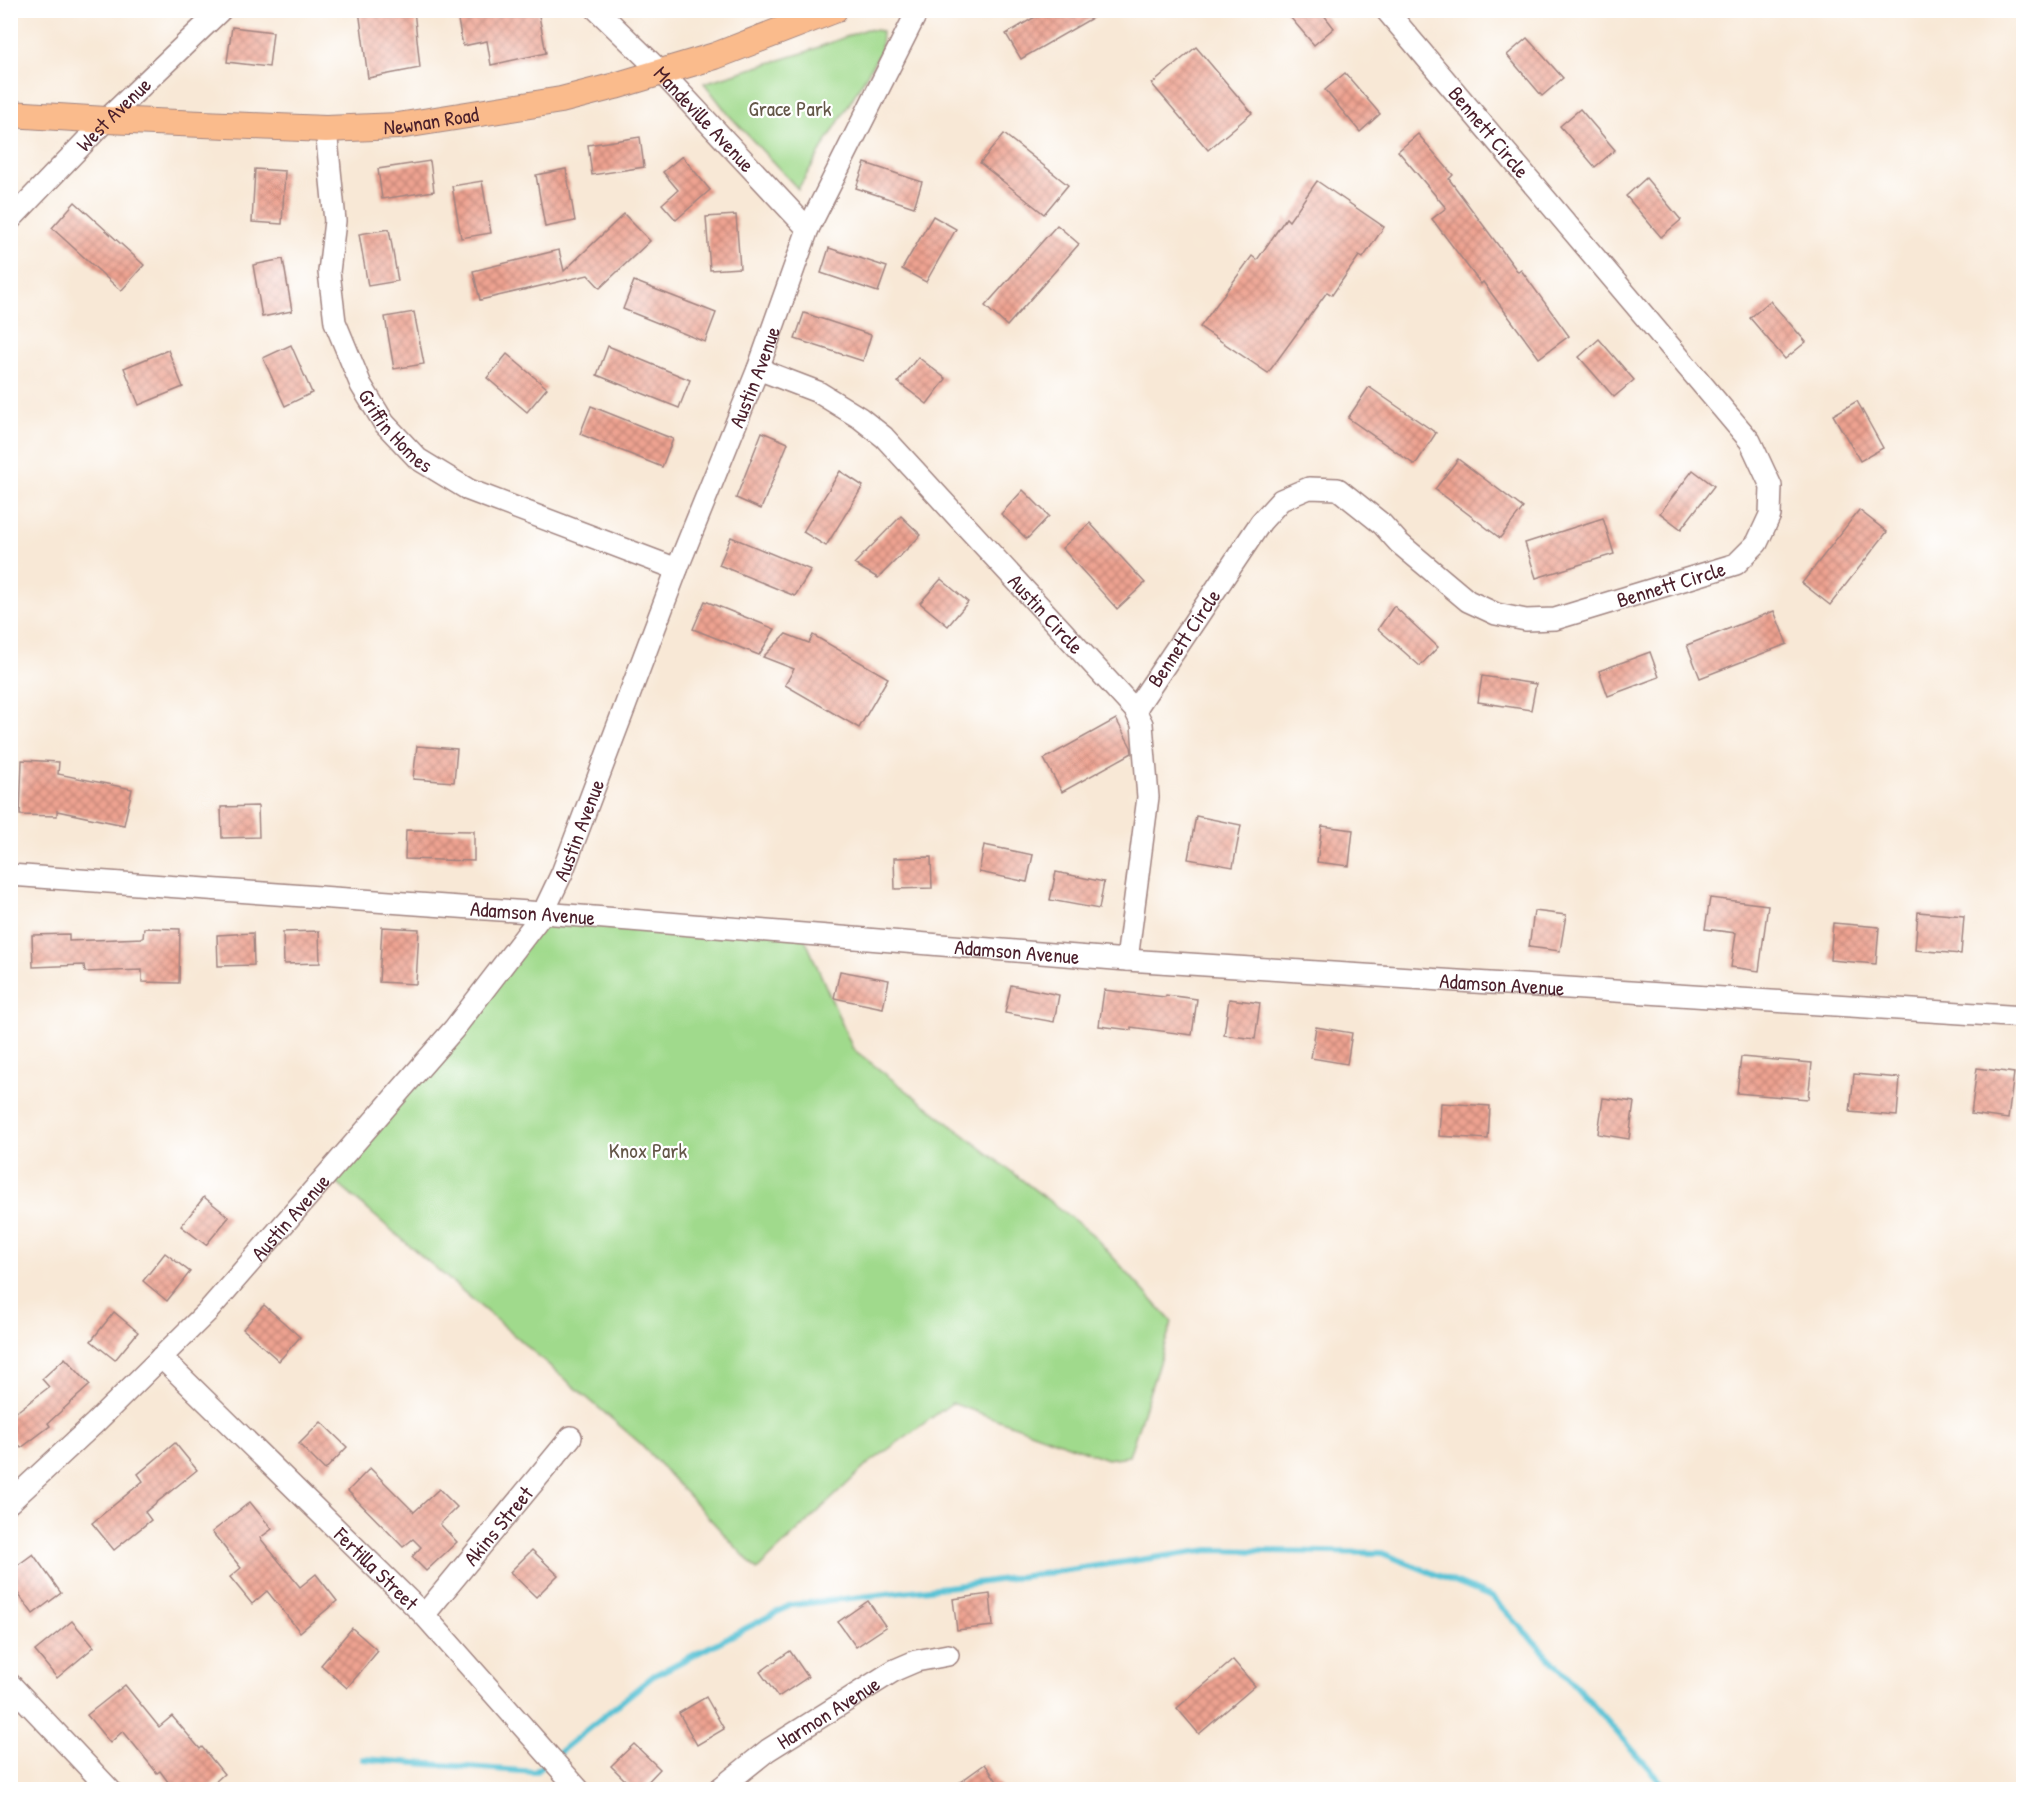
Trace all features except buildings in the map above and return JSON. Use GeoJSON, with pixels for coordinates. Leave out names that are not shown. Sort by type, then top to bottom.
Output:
{"type":"FeatureCollection","features":[{"type":"Feature","properties":{"kind":"main road","name":"Newnan Road"},"geometry":{"type":"LineString","coordinates":[[10,114],[326,129],[398,126],[561,100],[662,74],[762,40],[834,10]]}},
{"type":"Feature","properties":{"kind":"street","name":"West Avenue"},"geometry":{"type":"LineString","coordinates":[[10,220],[106,120],[221,10]]}},
{"type":"Feature","properties":{"kind":"street","name":"Mandeville Avenue"},"geometry":{"type":"LineString","coordinates":[[597,10],[662,74],[808,229]]}},
{"type":"Feature","properties":{"kind":"street","name":"Austin Avenue"},"geometry":{"type":"LineString","coordinates":[[10,1502],[95,1423],[207,1312],[454,1029],[543,912],[562,873],[677,569],[758,369],[808,229],[918,10]]}},
{"type":"Feature","properties":{"kind":"street","name":"Bennett Circle"},"geometry":{"type":"LineString","coordinates":[[1135,710],[1261,522],[1281,500],[1309,488],[1338,489],[1382,524],[1399,543],[1468,601],[1496,614],[1526,620],[1555,618],[1736,564],[1757,543],[1770,516],[1771,486],[1750,441],[1386,10]]}},
{"type":"Feature","properties":{"kind":"street","name":"Griffin Homes"},"geometry":{"type":"LineString","coordinates":[[326,129],[335,221],[329,272],[335,322],[361,385],[384,423],[418,459],[469,490],[677,569]]}},
{"type":"Feature","properties":{"kind":"street","name":"Austin Circle"},"geometry":{"type":"LineString","coordinates":[[758,369],[818,392],[860,418],[884,437],[1135,710],[1142,724],[1148,796],[1126,960]]}},
{"type":"Feature","properties":{"kind":"street","name":"Adamson Avenue"},"geometry":{"type":"LineString","coordinates":[[10,875],[543,912],[1126,960],[2024,1017]]}},
{"type":"Feature","properties":{"kind":"street","name":"Fertilla Street"},"geometry":{"type":"LineString","coordinates":[[161,1357],[424,1615],[579,1790]]}},
{"type":"Feature","properties":{"kind":"street","name":"Akins Street"},"geometry":{"type":"LineString","coordinates":[[424,1615],[571,1437]]}},
{"type":"Feature","properties":{"kind":"street","name":"Harmon Avenue"},"geometry":{"type":"LineString","coordinates":[[718,1790],[768,1750],[895,1670],[916,1660],[948,1655]]}},
{"type":"Feature","properties":{"kind":"street"},"geometry":{"type":"LineString","coordinates":[[10,1684],[110,1790]]}},
{"type":"Feature","properties":{"kind":"green space","name":"Grace Park"},"geometry":{"type":"Polygon","coordinates":[[[866,29],[882,31],[881,51],[798,189],[729,115],[704,83],[806,52],[866,29]]]}},
{"type":"Feature","properties":{"kind":"green space","name":"Knox Park"},"geometry":{"type":"Polygon","coordinates":[[[543,913],[803,934],[853,1049],[1092,1234],[1172,1322],[1129,1456],[1107,1459],[952,1403],[868,1464],[757,1570],[641,1444],[326,1174],[543,913]]]}},
{"type":"Feature","properties":{"kind":"waterway"},"geometry":{"type":"LineString","coordinates":[[363,1759],[535,1772],[653,1676],[791,1605],[955,1586],[1209,1550],[1382,1553],[1492,1597],[1577,1687],[1668,1790]]}}]}
